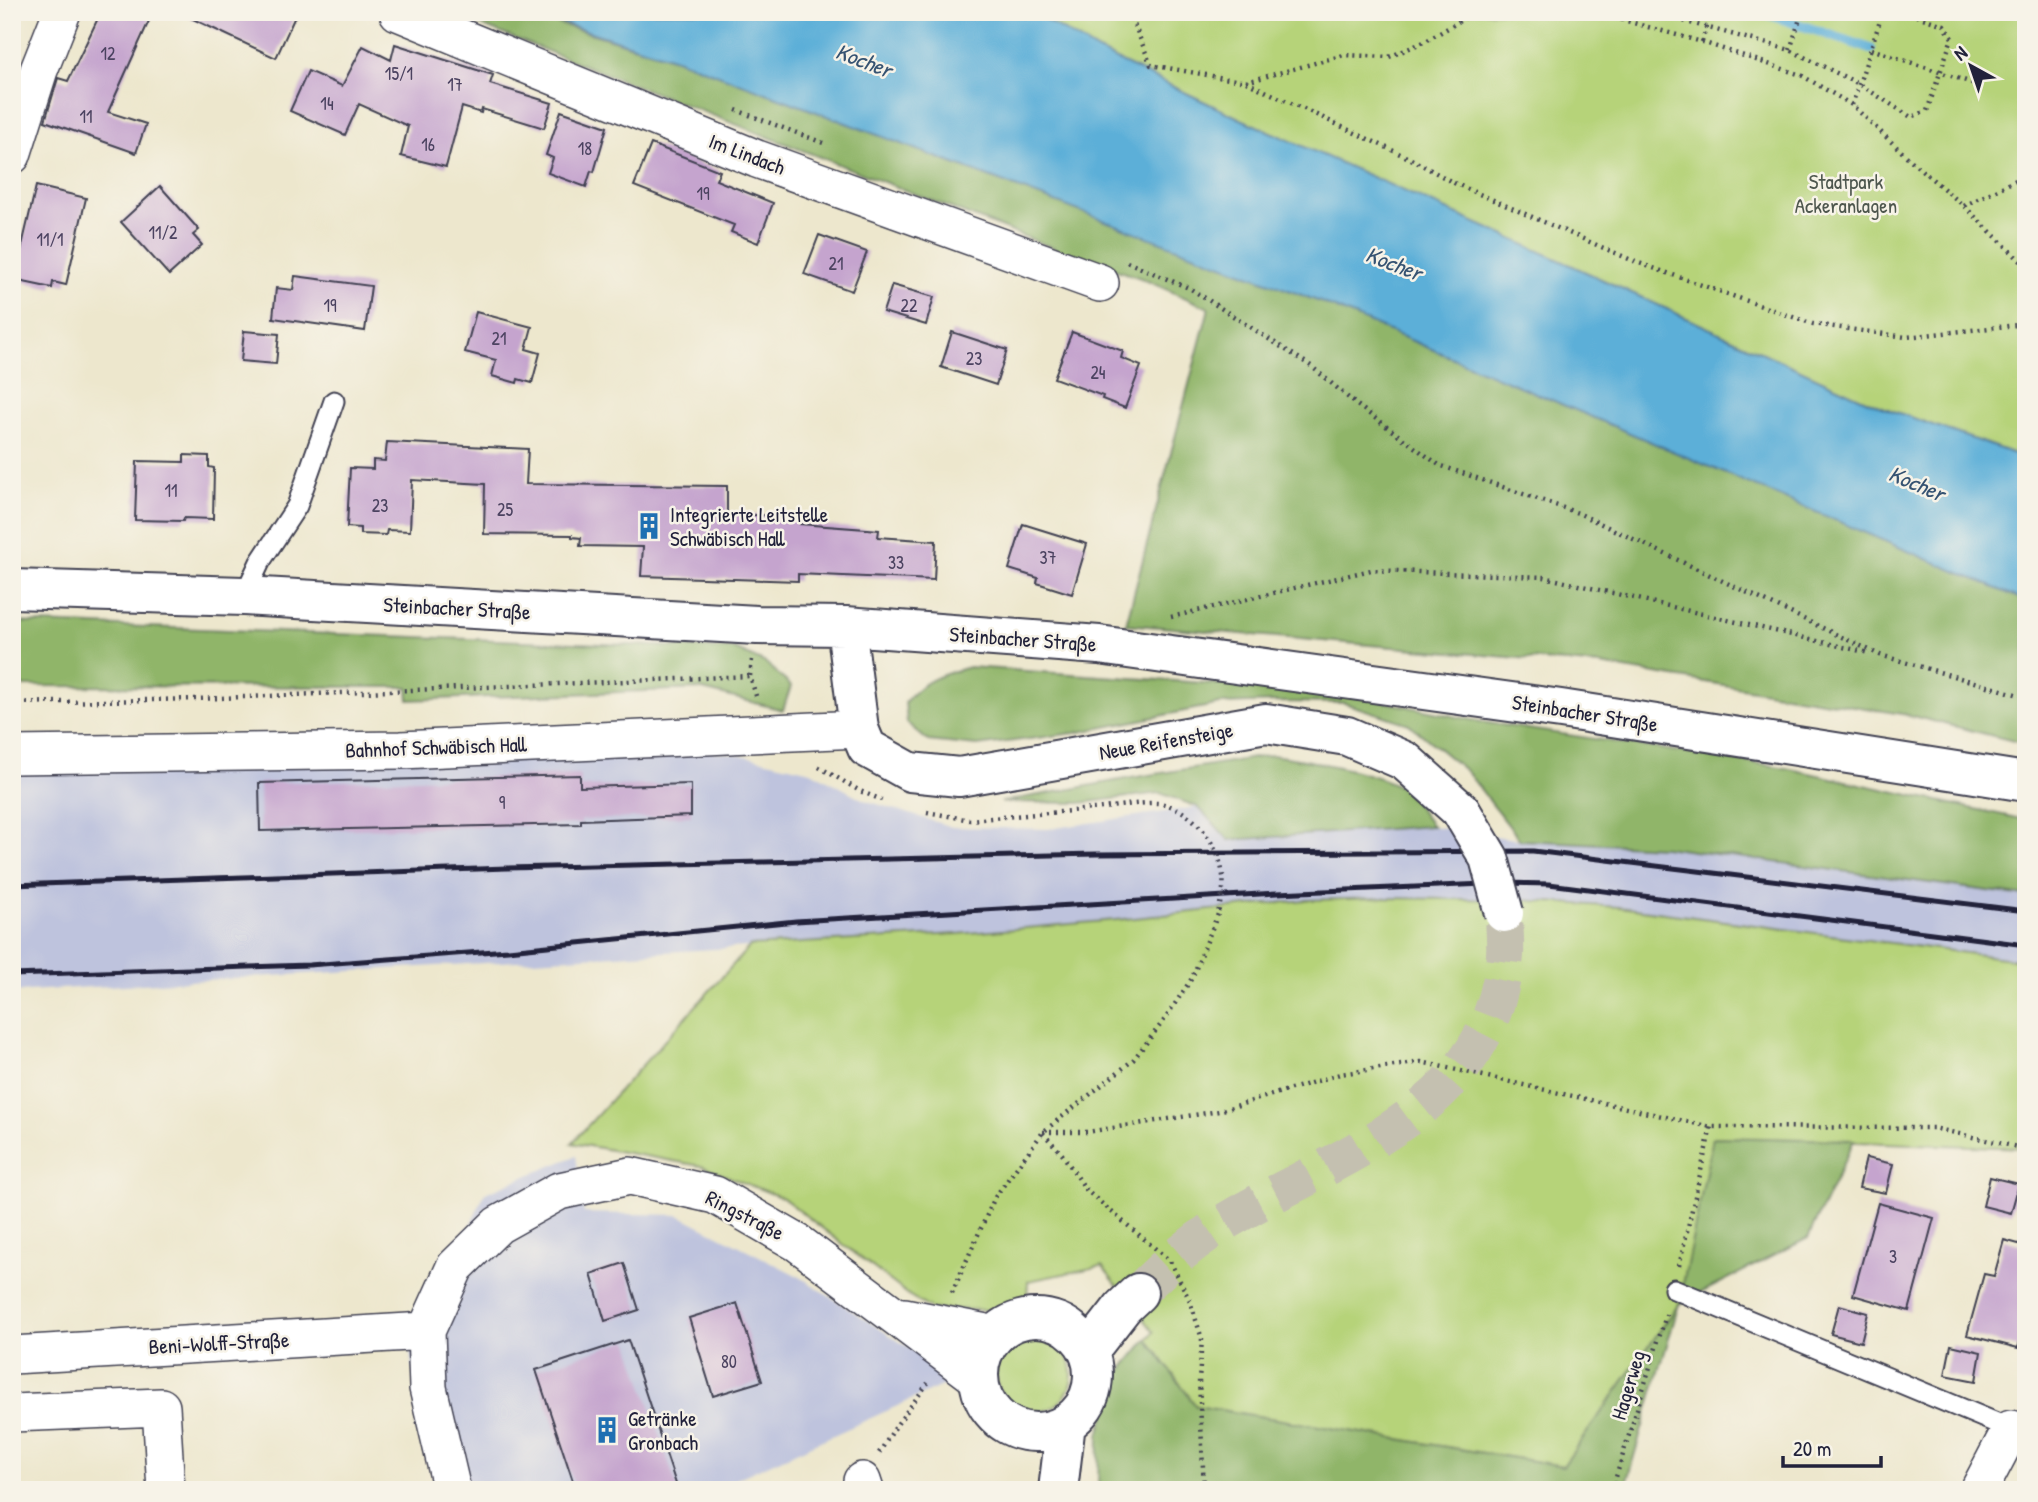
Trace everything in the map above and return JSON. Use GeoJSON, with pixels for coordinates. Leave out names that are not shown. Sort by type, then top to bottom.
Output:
{"type":"FeatureCollection","features":[{"type":"Feature","properties":{"kind":"main road","name":"Steinbacher Straße"},"geometry":{"type":"LineString","coordinates":[[12,589],[244,596],[757,625],[846,626],[1099,645],[1561,709],[2026,782]]}},
{"type":"Feature","properties":{"kind":"main road"},"geometry":{"type":"LineString","coordinates":[[846,626],[859,729]]}},
{"type":"Feature","properties":{"kind":"main road","name":"Neue Reifensteige"},"geometry":{"type":"LineString","coordinates":[[859,729],[867,748],[910,772],[959,778],[1266,723],[1347,736],[1405,761],[1461,811],[1489,858],[1504,913]]}},
{"type":"Feature","properties":{"kind":"main road"},"geometry":{"type":"LineString","coordinates":[[1080,1341],[1131,1300]]}},
{"type":"Feature","properties":{"kind":"main road"},"geometry":{"type":"LineString","coordinates":[[1024,1319],[1049,1320],[1080,1341],[1093,1372],[1091,1392],[1082,1410],[1066,1423],[1052,1430],[1022,1431],[1006,1424],[992,1412],[983,1396],[979,1379],[986,1348],[996,1335],[1009,1325],[1024,1319]]}},
{"type":"Feature","properties":{"kind":"main road"},"geometry":{"type":"LineString","coordinates":[[1058,1490],[1066,1423]]}},
{"type":"Feature","properties":{"kind":"main road"},"geometry":{"type":"LineString","coordinates":[[1022,1431],[1045,1490]]}},
{"type":"Feature","properties":{"kind":"street"},"geometry":{"type":"LineString","coordinates":[[12,155],[39,70],[62,12]]}},
{"type":"Feature","properties":{"kind":"street","name":"Im Lindach"},"geometry":{"type":"LineString","coordinates":[[398,12],[757,159],[1110,271]]}},
{"type":"Feature","properties":{"kind":"street","name":"Bahnhof Schwäbisch Hall"},"geometry":{"type":"LineString","coordinates":[[12,755],[401,750],[859,729]]}},
{"type":"Feature","properties":{"kind":"street","name":"Ringstraße"},"geometry":{"type":"LineString","coordinates":[[452,1490],[428,1388],[426,1331],[455,1267],[498,1225],[559,1191],[630,1176],[715,1195],[798,1243],[979,1379]]}},
{"type":"Feature","properties":{"kind":"street","name":"Ringstraße"},"geometry":{"type":"LineString","coordinates":[[892,1314],[996,1335]]}},
{"type":"Feature","properties":{"kind":"street","name":"Beni-Wolff-Straße"},"geometry":{"type":"LineString","coordinates":[[12,1355],[426,1331]]}},
{"type":"Feature","properties":{"kind":"street"},"geometry":{"type":"LineString","coordinates":[[12,1413],[161,1407],[166,1490]]}},
{"type":"Feature","properties":{"kind":"street"},"geometry":{"type":"LineString","coordinates":[[1979,1490],[2018,1431]]}},
{"type":"Feature","properties":{"kind":"lane"},"geometry":{"type":"LineString","coordinates":[[244,596],[260,562],[297,506],[334,401]]}},
{"type":"Feature","properties":{"kind":"lane"},"geometry":{"type":"LineString","coordinates":[[1674,1289],[2018,1431]]}},
{"type":"Feature","properties":{"kind":"path"},"geometry":{"type":"LineString","coordinates":[[1129,12],[1150,65],[1246,82],[1411,159],[1454,183],[1636,262],[1813,324],[1906,337],[2026,324]]}},
{"type":"Feature","properties":{"kind":"path"},"geometry":{"type":"LineString","coordinates":[[1246,82],[1344,55],[1390,57],[1426,41],[1475,12]]}},
{"type":"Feature","properties":{"kind":"path"},"geometry":{"type":"LineString","coordinates":[[1594,12],[1702,42],[1801,75],[1852,105],[2026,266]]}},
{"type":"Feature","properties":{"kind":"path"},"geometry":{"type":"LineString","coordinates":[[1650,12],[1790,50],[1859,84],[1911,117],[1927,111],[1952,38],[1944,26],[1904,12]]}},
{"type":"Feature","properties":{"kind":"path"},"geometry":{"type":"LineString","coordinates":[[1702,42],[1709,13],[1723,12]]}},
{"type":"Feature","properties":{"kind":"path"},"geometry":{"type":"LineString","coordinates":[[1790,50],[1802,12]]}},
{"type":"Feature","properties":{"kind":"path"},"geometry":{"type":"LineString","coordinates":[[1852,105],[1883,12]]}},
{"type":"Feature","properties":{"kind":"path"},"geometry":{"type":"LineString","coordinates":[[1871,48],[1978,85]]}},
{"type":"Feature","properties":{"kind":"path"},"geometry":{"type":"LineString","coordinates":[[725,105],[828,145]]}},
{"type":"Feature","properties":{"kind":"path"},"geometry":{"type":"LineString","coordinates":[[1964,206],[2026,175]]}},
{"type":"Feature","properties":{"kind":"path"},"geometry":{"type":"LineString","coordinates":[[1110,271],[1191,289],[1311,366],[1357,405],[1439,465],[1578,513],[1880,655]]}},
{"type":"Feature","properties":{"kind":"path"},"geometry":{"type":"LineString","coordinates":[[1160,620],[1371,570],[1544,577],[1880,655],[2026,697]]}},
{"type":"Feature","properties":{"kind":"path"},"geometry":{"type":"LineString","coordinates":[[757,625],[750,676],[760,708],[779,733]]}},
{"type":"Feature","properties":{"kind":"path"},"geometry":{"type":"LineString","coordinates":[[12,703],[196,699],[750,676]]}},
{"type":"Feature","properties":{"kind":"path"},"geometry":{"type":"LineString","coordinates":[[952,1294],[995,1197],[1042,1132],[1133,1060],[1192,978],[1218,914],[1224,878],[1219,857],[1194,818],[1163,803],[1093,809]]}},
{"type":"Feature","properties":{"kind":"path"},"geometry":{"type":"LineString","coordinates":[[1042,1132],[1087,1132],[1219,1111],[1340,1074],[1421,1062],[1711,1127],[1933,1128],[2026,1149]]}},
{"type":"Feature","properties":{"kind":"path","name":"Hagerweg"},"geometry":{"type":"LineString","coordinates":[[1612,1490],[1674,1289],[1711,1127]]}},
{"type":"Feature","properties":{"kind":"path"},"geometry":{"type":"LineString","coordinates":[[1042,1132],[1062,1154],[1087,1191],[1170,1261],[1190,1301],[1202,1339],[1199,1380],[1204,1490]]}},
{"type":"Feature","properties":{"kind":"path"},"geometry":{"type":"LineString","coordinates":[[864,1485],[898,1423],[930,1380]]}},
{"type":"Feature","properties":{"kind":"shaded area"},"geometry":{"type":"Polygon","coordinates":[[[665,747],[737,754],[811,771],[864,800],[952,827],[1048,829],[1198,807],[1229,840],[1432,826],[1520,840],[1664,847],[2026,896],[2026,961],[1886,944],[1384,898],[1306,900],[957,934],[12,992],[12,757],[665,747]]]}},
{"type":"Feature","properties":{"kind":"shaded area"},"geometry":{"type":"Polygon","coordinates":[[[576,1156],[584,1213],[679,1215],[800,1277],[957,1379],[712,1490],[439,1490],[410,1353],[485,1193],[576,1156]]]}},
{"type":"Feature","properties":{"kind":"green space"},"geometry":{"type":"Polygon","coordinates":[[[447,12],[520,12],[679,60],[1323,303],[2026,601],[2026,744],[1908,715],[1600,665],[1126,624],[1209,308],[1138,277],[1074,256],[447,12]]]}},
{"type":"Feature","properties":{"kind":"green space","name":"Stadtpark Ackeranlagen"},"geometry":{"type":"Polygon","coordinates":[[[1032,12],[2026,12],[2026,458],[1879,406],[1241,119],[1098,51],[1032,12]]]}},
{"type":"Feature","properties":{"kind":"green space"},"geometry":{"type":"Polygon","coordinates":[[[12,622],[735,649],[766,663],[791,686],[783,710],[699,689],[409,700],[408,687],[12,686],[12,622]]]}},
{"type":"Feature","properties":{"kind":"green space"},"geometry":{"type":"Polygon","coordinates":[[[969,667],[1337,692],[1482,722],[1781,767],[2026,820],[2026,896],[1664,847],[1520,840],[1467,772],[1409,724],[1344,703],[1220,704],[1075,733],[977,746],[928,741],[907,723],[905,702],[926,683],[969,667]]]}},
{"type":"Feature","properties":{"kind":"green space"},"geometry":{"type":"Polygon","coordinates":[[[1272,755],[1342,768],[1395,784],[1409,795],[1432,826],[1229,840],[1198,807],[1160,793],[1080,803],[1001,802],[1131,778],[1272,755]]]}},
{"type":"Feature","properties":{"kind":"green space"},"geometry":{"type":"Polygon","coordinates":[[[1306,900],[1520,900],[1619,907],[2026,961],[2026,1148],[1714,1137],[1679,1304],[1563,1466],[1196,1406],[1147,1339],[1154,1332],[1102,1266],[1028,1281],[1027,1297],[989,1310],[931,1309],[910,1296],[783,1198],[701,1166],[572,1143],[750,946],[957,934],[1306,900]]]}},
{"type":"Feature","properties":{"kind":"green space"},"geometry":{"type":"Polygon","coordinates":[[[1713,1137],[1854,1140],[1808,1238],[1679,1304],[1713,1137]]]}},
{"type":"Feature","properties":{"kind":"green space"},"geometry":{"type":"Polygon","coordinates":[[[1679,1304],[1624,1490],[1098,1490],[1099,1435],[1116,1377],[1147,1339],[1196,1406],[1563,1466],[1679,1304]]]}},
{"type":"Feature","properties":{"kind":"green space"},"geometry":{"type":"Polygon","coordinates":[[[1034,1336],[1049,1339],[1061,1347],[1069,1359],[1072,1374],[1069,1389],[1061,1401],[1049,1409],[1034,1412],[1019,1409],[1007,1401],[999,1389],[996,1374],[999,1359],[1007,1347],[1019,1339],[1034,1336]]]}},
{"type":"Feature","properties":{"kind":"water","name":"Kocher"},"geometry":{"type":"Polygon","coordinates":[[[527,12],[1032,12],[1098,51],[1241,119],[1879,406],[2026,458],[2026,601],[1323,303],[679,60],[527,12]]]}},
{"type":"Feature","properties":{"kind":"building"},"geometry":{"type":"Polygon","coordinates":[[[101,12],[153,12],[108,112],[146,124],[136,153],[45,121],[58,78],[68,81],[101,12]]]}},
{"type":"Feature","properties":{"kind":"building"},"geometry":{"type":"Polygon","coordinates":[[[178,12],[297,12],[276,58],[178,12]]]}},
{"type":"Feature","properties":{"kind":"building"},"geometry":{"type":"Polygon","coordinates":[[[395,44],[493,75],[490,84],[552,103],[544,128],[482,109],[481,113],[462,107],[446,167],[401,156],[408,126],[359,104],[345,135],[290,111],[308,71],[342,86],[363,46],[391,60],[395,44]]]}},
{"type":"Feature","properties":{"kind":"building"},"geometry":{"type":"Polygon","coordinates":[[[561,111],[607,127],[594,172],[591,171],[586,187],[548,173],[553,158],[546,155],[561,111]]]}},
{"type":"Feature","properties":{"kind":"building"},"geometry":{"type":"Polygon","coordinates":[[[651,144],[720,171],[716,180],[773,203],[758,243],[731,232],[734,225],[634,186],[651,144]]]}},
{"type":"Feature","properties":{"kind":"building"},"geometry":{"type":"Polygon","coordinates":[[[36,186],[86,198],[66,285],[53,282],[52,288],[14,280],[36,186]]]}},
{"type":"Feature","properties":{"kind":"building"},"geometry":{"type":"Polygon","coordinates":[[[160,186],[199,230],[193,235],[202,245],[169,275],[121,222],[160,186]]]}},
{"type":"Feature","properties":{"kind":"building"},"geometry":{"type":"Polygon","coordinates":[[[819,235],[867,252],[852,291],[804,274],[819,235]]]}},
{"type":"Feature","properties":{"kind":"building"},"geometry":{"type":"Polygon","coordinates":[[[295,276],[371,286],[365,331],[273,318],[276,288],[293,290],[295,276]]]}},
{"type":"Feature","properties":{"kind":"building"},"geometry":{"type":"Polygon","coordinates":[[[892,285],[934,297],[926,325],[883,312],[892,285]]]}},
{"type":"Feature","properties":{"kind":"building"},"geometry":{"type":"Polygon","coordinates":[[[476,312],[532,327],[526,349],[540,353],[532,383],[518,379],[517,383],[492,376],[496,360],[465,352],[476,312]]]}},
{"type":"Feature","properties":{"kind":"building"},"geometry":{"type":"Polygon","coordinates":[[[244,331],[279,334],[276,364],[241,361],[244,331]]]}},
{"type":"Feature","properties":{"kind":"building"},"geometry":{"type":"Polygon","coordinates":[[[952,332],[1007,350],[996,385],[941,367],[952,332]]]}},
{"type":"Feature","properties":{"kind":"building"},"geometry":{"type":"Polygon","coordinates":[[[1072,332],[1123,351],[1121,358],[1141,366],[1125,408],[1102,399],[1103,396],[1054,378],[1072,332]]]}},
{"type":"Feature","properties":{"kind":"building"},"geometry":{"type":"Polygon","coordinates":[[[387,442],[528,449],[526,484],[727,486],[727,514],[800,517],[800,524],[879,530],[878,537],[936,541],[934,580],[798,574],[798,581],[641,576],[643,547],[580,546],[581,538],[572,535],[484,534],[485,484],[412,480],[410,531],[387,530],[386,535],[360,534],[360,528],[347,527],[350,468],[373,469],[373,460],[385,461],[387,442]]]}},
{"type":"Feature","properties":{"kind":"building"},"geometry":{"type":"Polygon","coordinates":[[[184,455],[209,456],[209,467],[214,468],[213,519],[135,520],[137,461],[184,462],[184,455]]]}},
{"type":"Feature","properties":{"kind":"building"},"geometry":{"type":"Polygon","coordinates":[[[1023,524],[1087,544],[1072,594],[1037,583],[1038,578],[1009,569],[1023,524]]]}},
{"type":"Feature","properties":{"kind":"building"},"geometry":{"type":"Polygon","coordinates":[[[580,775],[580,787],[691,784],[691,816],[581,820],[581,824],[260,831],[259,783],[580,775]]]}},
{"type":"Feature","properties":{"kind":"building"},"geometry":{"type":"Polygon","coordinates":[[[1866,1158],[1893,1164],[1886,1193],[1859,1188],[1866,1158]]]}},
{"type":"Feature","properties":{"kind":"building"},"geometry":{"type":"Polygon","coordinates":[[[1990,1177],[2019,1184],[2011,1213],[1983,1206],[1990,1177]]]}},
{"type":"Feature","properties":{"kind":"building"},"geometry":{"type":"Polygon","coordinates":[[[1878,1203],[1934,1218],[1909,1311],[1853,1295],[1878,1203]]]}},
{"type":"Feature","properties":{"kind":"building"},"geometry":{"type":"Polygon","coordinates":[[[2004,1240],[2026,1246],[2026,1321],[2018,1348],[1967,1335],[1984,1274],[1994,1276],[2004,1240]]]}},
{"type":"Feature","properties":{"kind":"building"},"geometry":{"type":"Polygon","coordinates":[[[624,1263],[639,1310],[605,1321],[591,1274],[624,1263]]]}},
{"type":"Feature","properties":{"kind":"building"},"geometry":{"type":"Polygon","coordinates":[[[737,1303],[762,1381],[713,1396],[689,1318],[737,1303]]]}},
{"type":"Feature","properties":{"kind":"building"},"geometry":{"type":"Polygon","coordinates":[[[1839,1305],[1868,1313],[1861,1342],[1831,1334],[1839,1305]]]}},
{"type":"Feature","properties":{"kind":"building","name":"Getränke Gronbach"},"geometry":{"type":"Polygon","coordinates":[[[628,1340],[678,1490],[576,1490],[536,1370],[628,1340]]]}},
{"type":"Feature","properties":{"kind":"building"},"geometry":{"type":"Polygon","coordinates":[[[1951,1345],[1981,1352],[1976,1381],[1945,1375],[1951,1345]]]}},
{"type":"Feature","properties":{"kind":"waterway"},"geometry":{"type":"LineString","coordinates":[[1762,12],[1871,49]]}},
{"type":"Feature","properties":{"kind":"tunnel"},"geometry":{"type":"LineString","coordinates":[[1138,1293],[1203,1236],[1362,1147],[1404,1120],[1442,1089],[1472,1053],[1494,1008],[1505,955],[1504,913]]}},
{"type":"Feature","properties":{"kind":"railway"},"geometry":{"type":"LineString","coordinates":[[12,885],[507,868],[1096,854],[1533,851],[2026,911]]}},
{"type":"Feature","properties":{"kind":"railway"},"geometry":{"type":"LineString","coordinates":[[12,975],[309,965],[508,950],[796,921],[1277,893],[1508,883],[1549,884],[2026,945]]}},
{"type":"Feature","properties":{"kind":"place","name":"Integrierte Leitstelle Schwäbisch Hall"},"geometry":{"type":"Point","coordinates":[649,526]}},
{"type":"Feature","properties":{"kind":"place","name":"Getränke Gronbach"},"geometry":{"type":"Point","coordinates":[607,1430]}}]}
